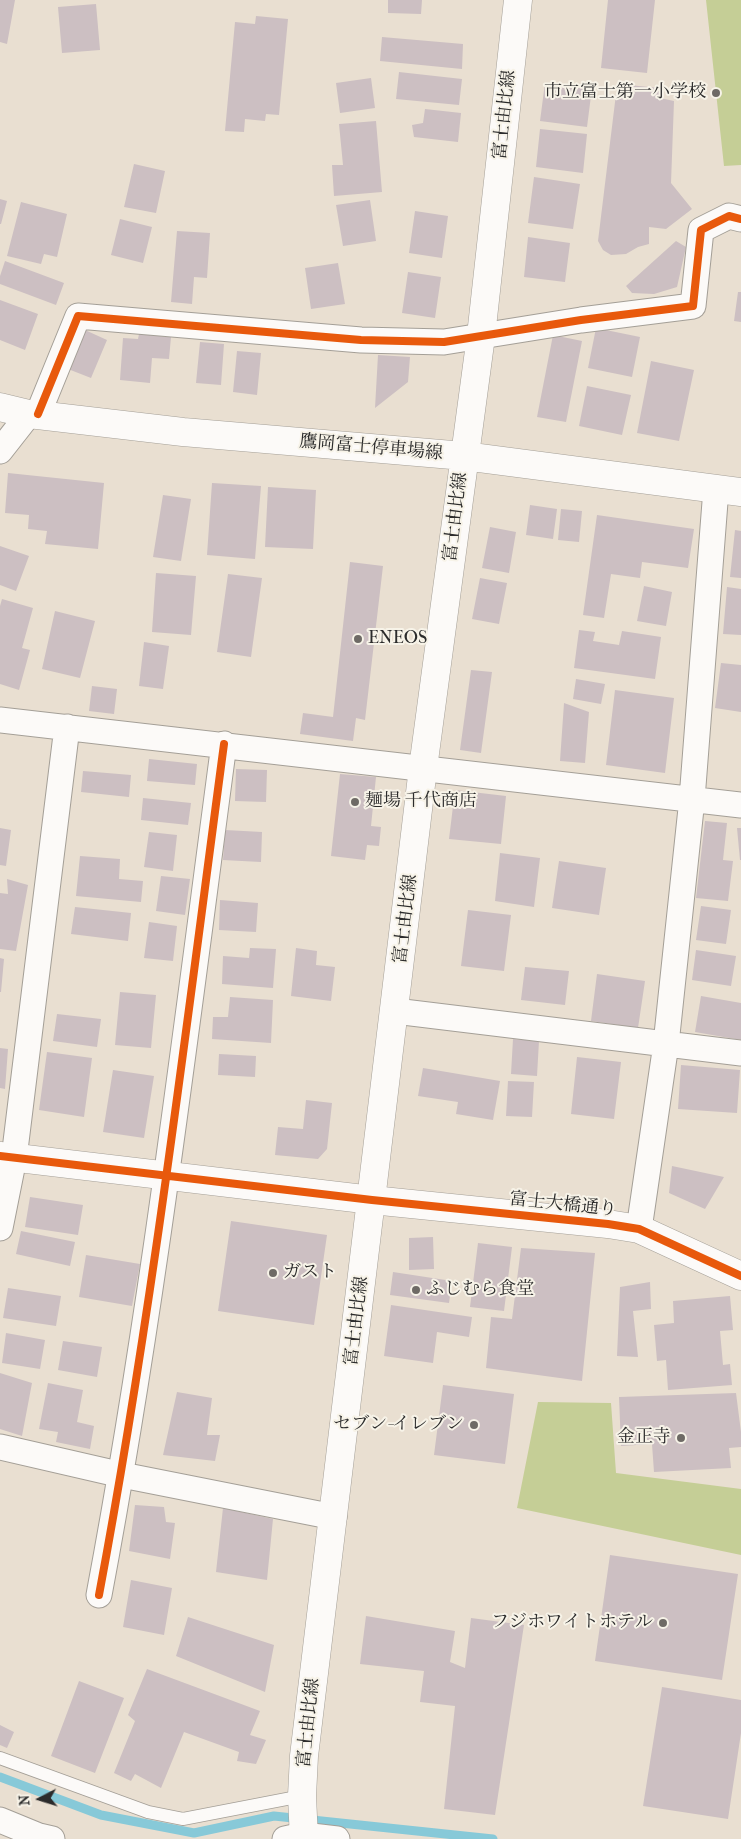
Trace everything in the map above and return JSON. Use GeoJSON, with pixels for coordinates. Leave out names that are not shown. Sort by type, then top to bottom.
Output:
{"type":"FeatureCollection","features":[{"type":"Feature","properties":{"kind":"main road","name":"富士由比線"},"geometry":{"type":"LineString","coordinates":[[299,1836],[304,1756],[423,768],[481,336],[518,0]]}},
{"type":"Feature","properties":{"kind":"main road","name":"鷹岡富士停車場線"},"geometry":{"type":"LineString","coordinates":[[0,407],[34,414],[183,432],[464,456],[728,490]]}},
{"type":"Feature","properties":{"kind":"main road","name":"富士大橋通り"},"geometry":{"type":"LineString","coordinates":[[7,1157],[639,1229],[741,1276]]}},
{"type":"Feature","properties":{"kind":"street"},"geometry":{"type":"LineString","coordinates":[[0,451],[34,414],[78,316],[361,340],[444,342],[581,320],[693,306],[701,230],[729,216],[741,219]]}},
{"type":"Feature","properties":{"kind":"street"},"geometry":{"type":"LineString","coordinates":[[639,1229],[666,1044],[728,490]]}},
{"type":"Feature","properties":{"kind":"street"},"geometry":{"type":"LineString","coordinates":[[0,720],[224,744],[741,805]]}},
{"type":"Feature","properties":{"kind":"street"},"geometry":{"type":"LineString","coordinates":[[0,1228],[7,1157],[67,728]]}},
{"type":"Feature","properties":{"kind":"street"},"geometry":{"type":"LineString","coordinates":[[100,1595],[122,1475],[167,1176],[224,744]]}},
{"type":"Feature","properties":{"kind":"street"},"geometry":{"type":"LineString","coordinates":[[395,1011],[741,1053]]}},
{"type":"Feature","properties":{"kind":"street"},"geometry":{"type":"LineString","coordinates":[[0,1447],[122,1475],[334,1516]]}},
{"type":"Feature","properties":{"kind":"street"},"geometry":{"type":"LineString","coordinates":[[0,1820],[43,1838]]}},
{"type":"Feature","properties":{"kind":"street"},"geometry":{"type":"LineString","coordinates":[[299,1836],[337,1839]]}},
{"type":"Feature","properties":{"kind":"lane"},"geometry":{"type":"LineString","coordinates":[[0,1758],[148,1812],[183,1819],[302,1798]]}},
{"type":"Feature","properties":{"kind":"green space"},"geometry":{"type":"Polygon","coordinates":[[[706,0],[741,0],[741,165],[724,166],[706,0]]]}},
{"type":"Feature","properties":{"kind":"green space"},"geometry":{"type":"Polygon","coordinates":[[[538,1402],[611,1403],[616,1473],[741,1489],[741,1555],[517,1508],[538,1402]]]}},
{"type":"Feature","properties":{"kind":"building"},"geometry":{"type":"Polygon","coordinates":[[[0,0],[15,0],[7,44],[0,42],[0,0]]]}},
{"type":"Feature","properties":{"kind":"building"},"geometry":{"type":"Polygon","coordinates":[[[388,0],[422,0],[421,14],[388,13],[388,0]]]}},
{"type":"Feature","properties":{"kind":"building"},"geometry":{"type":"Polygon","coordinates":[[[608,0],[655,0],[647,73],[601,68],[608,0]]]}},
{"type":"Feature","properties":{"kind":"building"},"geometry":{"type":"Polygon","coordinates":[[[96,4],[100,50],[62,53],[58,7],[96,4]]]}},
{"type":"Feature","properties":{"kind":"building"},"geometry":{"type":"Polygon","coordinates":[[[256,16],[288,19],[279,115],[266,114],[265,121],[245,119],[244,132],[225,131],[235,22],[255,24],[256,16]]]}},
{"type":"Feature","properties":{"kind":"building"},"geometry":{"type":"Polygon","coordinates":[[[382,37],[463,44],[462,69],[380,61],[382,37]]]}},
{"type":"Feature","properties":{"kind":"building"},"geometry":{"type":"Polygon","coordinates":[[[399,72],[462,79],[459,105],[396,99],[399,72]]]}},
{"type":"Feature","properties":{"kind":"building"},"geometry":{"type":"Polygon","coordinates":[[[371,78],[375,108],[340,113],[336,83],[371,78]]]}},
{"type":"Feature","properties":{"kind":"building"},"geometry":{"type":"Polygon","coordinates":[[[545,83],[592,88],[587,127],[540,121],[545,83]]]}},
{"type":"Feature","properties":{"kind":"building"},"geometry":{"type":"Polygon","coordinates":[[[628,85],[660,88],[660,98],[674,101],[671,183],[692,209],[666,229],[649,227],[649,244],[638,247],[626,254],[611,255],[603,250],[598,241],[616,94],[628,95],[628,85]]]}},
{"type":"Feature","properties":{"kind":"building"},"geometry":{"type":"Polygon","coordinates":[[[425,109],[461,113],[458,142],[414,137],[412,125],[423,123],[425,109]]]}},
{"type":"Feature","properties":{"kind":"building"},"geometry":{"type":"Polygon","coordinates":[[[376,121],[382,192],[334,196],[332,165],[343,165],[339,124],[376,121]]]}},
{"type":"Feature","properties":{"kind":"building"},"geometry":{"type":"Polygon","coordinates":[[[540,129],[587,134],[583,173],[536,167],[540,129]]]}},
{"type":"Feature","properties":{"kind":"building"},"geometry":{"type":"Polygon","coordinates":[[[134,164],[165,171],[156,213],[124,207],[134,164]]]}},
{"type":"Feature","properties":{"kind":"building"},"geometry":{"type":"Polygon","coordinates":[[[534,177],[580,184],[573,229],[528,223],[534,177]]]}},
{"type":"Feature","properties":{"kind":"building"},"geometry":{"type":"Polygon","coordinates":[[[0,199],[7,201],[1,224],[0,224],[0,199]]]}},
{"type":"Feature","properties":{"kind":"building"},"geometry":{"type":"Polygon","coordinates":[[[370,200],[376,241],[343,246],[336,205],[370,200]]]}},
{"type":"Feature","properties":{"kind":"building"},"geometry":{"type":"Polygon","coordinates":[[[21,202],[67,214],[57,257],[44,254],[41,264],[7,256],[21,202]]]}},
{"type":"Feature","properties":{"kind":"building"},"geometry":{"type":"Polygon","coordinates":[[[415,211],[448,216],[442,258],[409,253],[415,211]]]}},
{"type":"Feature","properties":{"kind":"building"},"geometry":{"type":"Polygon","coordinates":[[[120,219],[152,227],[143,263],[111,255],[120,219]]]}},
{"type":"Feature","properties":{"kind":"building"},"geometry":{"type":"Polygon","coordinates":[[[177,231],[210,233],[207,278],[194,277],[192,304],[171,302],[177,231]]]}},
{"type":"Feature","properties":{"kind":"building"},"geometry":{"type":"Polygon","coordinates":[[[528,237],[570,243],[565,282],[524,277],[528,237]]]}},
{"type":"Feature","properties":{"kind":"building"},"geometry":{"type":"Polygon","coordinates":[[[676,241],[686,247],[677,287],[654,294],[632,293],[626,286],[676,241]]]}},
{"type":"Feature","properties":{"kind":"building"},"geometry":{"type":"Polygon","coordinates":[[[5,261],[64,283],[56,305],[0,284],[0,276],[5,261]]]}},
{"type":"Feature","properties":{"kind":"building"},"geometry":{"type":"Polygon","coordinates":[[[338,263],[345,304],[311,309],[305,268],[338,263]]]}},
{"type":"Feature","properties":{"kind":"building"},"geometry":{"type":"Polygon","coordinates":[[[408,272],[441,277],[435,318],[402,313],[408,272]]]}},
{"type":"Feature","properties":{"kind":"building"},"geometry":{"type":"Polygon","coordinates":[[[738,292],[741,292],[741,322],[734,321],[738,292]]]}},
{"type":"Feature","properties":{"kind":"building"},"geometry":{"type":"Polygon","coordinates":[[[0,300],[38,314],[25,350],[0,340],[0,300]]]}},
{"type":"Feature","properties":{"kind":"building"},"geometry":{"type":"Polygon","coordinates":[[[596,328],[640,337],[632,377],[588,368],[596,328]]]}},
{"type":"Feature","properties":{"kind":"building"},"geometry":{"type":"Polygon","coordinates":[[[85,330],[107,340],[91,378],[68,369],[85,330]]]}},
{"type":"Feature","properties":{"kind":"building"},"geometry":{"type":"Polygon","coordinates":[[[139,334],[171,337],[169,359],[152,358],[150,383],[120,380],[123,338],[138,339],[139,334]]]}},
{"type":"Feature","properties":{"kind":"building"},"geometry":{"type":"Polygon","coordinates":[[[553,335],[582,341],[566,422],[537,417],[553,335]]]}},
{"type":"Feature","properties":{"kind":"building"},"geometry":{"type":"Polygon","coordinates":[[[200,342],[224,344],[221,385],[196,383],[200,342]]]}},
{"type":"Feature","properties":{"kind":"building"},"geometry":{"type":"Polygon","coordinates":[[[237,351],[261,353],[257,395],[233,392],[237,351]]]}},
{"type":"Feature","properties":{"kind":"building"},"geometry":{"type":"Polygon","coordinates":[[[378,355],[410,357],[408,382],[375,408],[378,355]]]}},
{"type":"Feature","properties":{"kind":"building"},"geometry":{"type":"Polygon","coordinates":[[[651,361],[694,370],[679,441],[637,433],[651,361]]]}},
{"type":"Feature","properties":{"kind":"building"},"geometry":{"type":"Polygon","coordinates":[[[587,386],[631,395],[622,435],[579,426],[587,386]]]}},
{"type":"Feature","properties":{"kind":"building"},"geometry":{"type":"Polygon","coordinates":[[[8,473],[104,483],[98,549],[45,544],[47,531],[28,529],[29,515],[5,513],[8,473]]]}},
{"type":"Feature","properties":{"kind":"building"},"geometry":{"type":"Polygon","coordinates":[[[212,483],[261,486],[255,559],[207,555],[212,483]]]}},
{"type":"Feature","properties":{"kind":"building"},"geometry":{"type":"Polygon","coordinates":[[[268,487],[316,490],[313,549],[265,547],[268,487]]]}},
{"type":"Feature","properties":{"kind":"building"},"geometry":{"type":"Polygon","coordinates":[[[163,495],[191,499],[181,561],[153,557],[163,495]]]}},
{"type":"Feature","properties":{"kind":"building"},"geometry":{"type":"Polygon","coordinates":[[[530,505],[557,509],[553,539],[526,535],[530,505]]]}},
{"type":"Feature","properties":{"kind":"building"},"geometry":{"type":"Polygon","coordinates":[[[561,509],[582,511],[579,542],[558,540],[561,509]]]}},
{"type":"Feature","properties":{"kind":"building"},"geometry":{"type":"Polygon","coordinates":[[[597,515],[694,529],[688,568],[642,562],[640,578],[611,574],[604,618],[583,615],[597,515]]]}},
{"type":"Feature","properties":{"kind":"building"},"geometry":{"type":"Polygon","coordinates":[[[490,527],[516,532],[509,573],[482,568],[490,527]]]}},
{"type":"Feature","properties":{"kind":"building"},"geometry":{"type":"Polygon","coordinates":[[[735,530],[741,531],[741,578],[730,577],[735,530]]]}},
{"type":"Feature","properties":{"kind":"building"},"geometry":{"type":"Polygon","coordinates":[[[0,546],[29,556],[16,591],[0,585],[0,546]]]}},
{"type":"Feature","properties":{"kind":"building","name":"ENEOS"},"geometry":{"type":"Polygon","coordinates":[[[350,562],[383,566],[365,720],[356,718],[353,741],[300,734],[303,713],[333,717],[350,562]]]}},
{"type":"Feature","properties":{"kind":"building"},"geometry":{"type":"Polygon","coordinates":[[[156,573],[196,576],[191,635],[152,632],[156,573]]]}},
{"type":"Feature","properties":{"kind":"building"},"geometry":{"type":"Polygon","coordinates":[[[228,574],[262,578],[251,657],[217,652],[228,574]]]}},
{"type":"Feature","properties":{"kind":"building"},"geometry":{"type":"Polygon","coordinates":[[[480,578],[507,583],[499,624],[472,619],[480,578]]]}},
{"type":"Feature","properties":{"kind":"building"},"geometry":{"type":"Polygon","coordinates":[[[644,586],[672,592],[666,626],[637,621],[644,586]]]}},
{"type":"Feature","properties":{"kind":"building"},"geometry":{"type":"Polygon","coordinates":[[[727,587],[741,589],[741,635],[723,634],[727,587]]]}},
{"type":"Feature","properties":{"kind":"building"},"geometry":{"type":"Polygon","coordinates":[[[2,599],[33,608],[22,648],[30,650],[19,690],[0,684],[0,606],[2,599]]]}},
{"type":"Feature","properties":{"kind":"building"},"geometry":{"type":"Polygon","coordinates":[[[55,611],[95,621],[80,678],[42,669],[55,611]]]}},
{"type":"Feature","properties":{"kind":"building"},"geometry":{"type":"Polygon","coordinates":[[[579,630],[595,632],[593,641],[619,645],[622,631],[661,637],[655,679],[574,668],[579,630]]]}},
{"type":"Feature","properties":{"kind":"building"},"geometry":{"type":"Polygon","coordinates":[[[144,642],[169,646],[163,689],[139,686],[144,642]]]}},
{"type":"Feature","properties":{"kind":"building"},"geometry":{"type":"Polygon","coordinates":[[[721,663],[741,665],[741,712],[715,708],[721,663]]]}},
{"type":"Feature","properties":{"kind":"building"},"geometry":{"type":"Polygon","coordinates":[[[471,670],[492,672],[481,753],[460,750],[471,670]]]}},
{"type":"Feature","properties":{"kind":"building"},"geometry":{"type":"Polygon","coordinates":[[[576,679],[605,684],[601,704],[573,699],[576,679]]]}},
{"type":"Feature","properties":{"kind":"building"},"geometry":{"type":"Polygon","coordinates":[[[92,686],[117,689],[114,714],[89,711],[92,686]]]}},
{"type":"Feature","properties":{"kind":"building"},"geometry":{"type":"Polygon","coordinates":[[[615,690],[674,698],[665,773],[606,765],[615,690]]]}},
{"type":"Feature","properties":{"kind":"building"},"geometry":{"type":"Polygon","coordinates":[[[564,703],[589,712],[585,763],[560,761],[564,703]]]}},
{"type":"Feature","properties":{"kind":"building"},"geometry":{"type":"Polygon","coordinates":[[[149,759],[197,764],[195,785],[147,781],[149,759]]]}},
{"type":"Feature","properties":{"kind":"building"},"geometry":{"type":"Polygon","coordinates":[[[236,769],[267,770],[266,802],[235,801],[236,769]]]}},
{"type":"Feature","properties":{"kind":"building"},"geometry":{"type":"Polygon","coordinates":[[[83,771],[131,775],[129,797],[81,792],[83,771]]]}},
{"type":"Feature","properties":{"kind":"building","name":"麺場 千代商店"},"geometry":{"type":"Polygon","coordinates":[[[340,774],[376,777],[371,826],[381,827],[379,846],[367,845],[365,860],[331,856],[340,774]]]}},
{"type":"Feature","properties":{"kind":"building"},"geometry":{"type":"Polygon","coordinates":[[[455,790],[506,796],[501,844],[449,839],[455,790]]]}},
{"type":"Feature","properties":{"kind":"building"},"geometry":{"type":"Polygon","coordinates":[[[143,798],[191,803],[188,825],[141,820],[143,798]]]}},
{"type":"Feature","properties":{"kind":"building"},"geometry":{"type":"Polygon","coordinates":[[[705,821],[727,823],[723,860],[733,861],[728,901],[696,898],[705,821]]]}},
{"type":"Feature","properties":{"kind":"building"},"geometry":{"type":"Polygon","coordinates":[[[0,828],[11,830],[6,866],[0,865],[0,828]]]}},
{"type":"Feature","properties":{"kind":"building"},"geometry":{"type":"Polygon","coordinates":[[[737,828],[741,828],[741,860],[740,860],[737,828]]]}},
{"type":"Feature","properties":{"kind":"building"},"geometry":{"type":"Polygon","coordinates":[[[225,830],[262,832],[261,862],[223,860],[225,830]]]}},
{"type":"Feature","properties":{"kind":"building"},"geometry":{"type":"Polygon","coordinates":[[[149,832],[177,835],[173,871],[144,867],[149,832]]]}},
{"type":"Feature","properties":{"kind":"building"},"geometry":{"type":"Polygon","coordinates":[[[500,853],[540,858],[534,907],[495,901],[500,853]]]}},
{"type":"Feature","properties":{"kind":"building"},"geometry":{"type":"Polygon","coordinates":[[[80,856],[120,859],[119,879],[143,881],[141,902],[76,896],[80,856]]]}},
{"type":"Feature","properties":{"kind":"building"},"geometry":{"type":"Polygon","coordinates":[[[559,861],[606,868],[599,915],[552,908],[559,861]]]}},
{"type":"Feature","properties":{"kind":"building"},"geometry":{"type":"Polygon","coordinates":[[[161,876],[190,879],[185,915],[156,911],[161,876]]]}},
{"type":"Feature","properties":{"kind":"building"},"geometry":{"type":"Polygon","coordinates":[[[7,879],[28,885],[16,951],[0,949],[0,893],[8,894],[7,879]]]}},
{"type":"Feature","properties":{"kind":"building"},"geometry":{"type":"Polygon","coordinates":[[[220,900],[258,903],[256,932],[219,930],[220,900]]]}},
{"type":"Feature","properties":{"kind":"building"},"geometry":{"type":"Polygon","coordinates":[[[701,906],[731,910],[726,944],[696,940],[701,906]]]}},
{"type":"Feature","properties":{"kind":"building"},"geometry":{"type":"Polygon","coordinates":[[[75,907],[131,913],[128,941],[71,934],[75,907]]]}},
{"type":"Feature","properties":{"kind":"building"},"geometry":{"type":"Polygon","coordinates":[[[468,910],[511,915],[504,971],[461,966],[468,910]]]}},
{"type":"Feature","properties":{"kind":"building"},"geometry":{"type":"Polygon","coordinates":[[[149,922],[177,926],[173,961],[144,958],[149,922]]]}},
{"type":"Feature","properties":{"kind":"building"},"geometry":{"type":"Polygon","coordinates":[[[250,948],[276,949],[273,988],[222,984],[223,956],[249,958],[250,948]]]}},
{"type":"Feature","properties":{"kind":"building"},"geometry":{"type":"Polygon","coordinates":[[[296,948],[317,951],[316,965],[335,967],[331,1001],[291,996],[296,948]]]}},
{"type":"Feature","properties":{"kind":"building"},"geometry":{"type":"Polygon","coordinates":[[[696,950],[736,956],[731,986],[692,980],[696,950]]]}},
{"type":"Feature","properties":{"kind":"building"},"geometry":{"type":"Polygon","coordinates":[[[0,958],[4,959],[1,992],[0,992],[0,958]]]}},
{"type":"Feature","properties":{"kind":"building"},"geometry":{"type":"Polygon","coordinates":[[[525,967],[569,971],[565,1005],[521,1000],[525,967]]]}},
{"type":"Feature","properties":{"kind":"building"},"geometry":{"type":"Polygon","coordinates":[[[597,974],[645,981],[638,1028],[591,1021],[597,974]]]}},
{"type":"Feature","properties":{"kind":"building"},"geometry":{"type":"Polygon","coordinates":[[[120,992],[156,995],[151,1048],[115,1045],[120,992]]]}},
{"type":"Feature","properties":{"kind":"building"},"geometry":{"type":"Polygon","coordinates":[[[701,996],[741,1003],[741,1040],[695,1032],[701,996]]]}},
{"type":"Feature","properties":{"kind":"building"},"geometry":{"type":"Polygon","coordinates":[[[230,997],[273,1000],[271,1043],[212,1039],[213,1017],[228,1017],[230,997]]]}},
{"type":"Feature","properties":{"kind":"building"},"geometry":{"type":"Polygon","coordinates":[[[57,1014],[101,1019],[97,1047],[53,1041],[57,1014]]]}},
{"type":"Feature","properties":{"kind":"building"},"geometry":{"type":"Polygon","coordinates":[[[513,1039],[539,1041],[537,1076],[511,1074],[513,1039]]]}},
{"type":"Feature","properties":{"kind":"building"},"geometry":{"type":"Polygon","coordinates":[[[0,1048],[8,1049],[5,1089],[0,1088],[0,1048]]]}},
{"type":"Feature","properties":{"kind":"building"},"geometry":{"type":"Polygon","coordinates":[[[47,1052],[92,1058],[84,1117],[39,1110],[47,1052]]]}},
{"type":"Feature","properties":{"kind":"building"},"geometry":{"type":"Polygon","coordinates":[[[219,1054],[256,1056],[255,1077],[218,1075],[219,1054]]]}},
{"type":"Feature","properties":{"kind":"building"},"geometry":{"type":"Polygon","coordinates":[[[577,1057],[621,1062],[614,1119],[571,1114],[577,1057]]]}},
{"type":"Feature","properties":{"kind":"building"},"geometry":{"type":"Polygon","coordinates":[[[681,1065],[740,1070],[737,1113],[678,1109],[681,1065]]]}},
{"type":"Feature","properties":{"kind":"building"},"geometry":{"type":"Polygon","coordinates":[[[423,1068],[500,1081],[493,1120],[456,1114],[458,1102],[418,1096],[423,1068]]]}},
{"type":"Feature","properties":{"kind":"building"},"geometry":{"type":"Polygon","coordinates":[[[113,1070],[154,1076],[144,1138],[103,1132],[113,1070]]]}},
{"type":"Feature","properties":{"kind":"building"},"geometry":{"type":"Polygon","coordinates":[[[508,1081],[534,1082],[532,1117],[506,1116],[508,1081]]]}},
{"type":"Feature","properties":{"kind":"building"},"geometry":{"type":"Polygon","coordinates":[[[306,1100],[332,1103],[327,1149],[318,1159],[275,1155],[278,1127],[303,1129],[306,1100]]]}},
{"type":"Feature","properties":{"kind":"building"},"geometry":{"type":"Polygon","coordinates":[[[672,1166],[724,1177],[705,1209],[669,1193],[672,1166]]]}},
{"type":"Feature","properties":{"kind":"building"},"geometry":{"type":"Polygon","coordinates":[[[30,1197],[83,1205],[78,1235],[25,1227],[30,1197]]]}},
{"type":"Feature","properties":{"kind":"building","name":"ガスト"},"geometry":{"type":"Polygon","coordinates":[[[231,1221],[327,1235],[314,1325],[218,1311],[231,1221]]]}},
{"type":"Feature","properties":{"kind":"building"},"geometry":{"type":"Polygon","coordinates":[[[21,1231],[75,1242],[70,1266],[16,1254],[21,1231]]]}},
{"type":"Feature","properties":{"kind":"building"},"geometry":{"type":"Polygon","coordinates":[[[433,1237],[434,1269],[409,1270],[409,1238],[433,1237]]]}},
{"type":"Feature","properties":{"kind":"building"},"geometry":{"type":"Polygon","coordinates":[[[478,1243],[512,1247],[504,1311],[470,1307],[478,1243]]]}},
{"type":"Feature","properties":{"kind":"building"},"geometry":{"type":"Polygon","coordinates":[[[521,1248],[595,1253],[582,1381],[486,1368],[491,1317],[512,1319],[521,1248]]]}},
{"type":"Feature","properties":{"kind":"building"},"geometry":{"type":"Polygon","coordinates":[[[86,1255],[140,1264],[132,1306],[79,1297],[86,1255]]]}},
{"type":"Feature","properties":{"kind":"building"},"geometry":{"type":"Polygon","coordinates":[[[393,1272],[452,1281],[449,1303],[390,1295],[393,1272]]]}},
{"type":"Feature","properties":{"kind":"building"},"geometry":{"type":"Polygon","coordinates":[[[650,1282],[651,1309],[633,1311],[638,1357],[617,1356],[620,1287],[650,1282]]]}},
{"type":"Feature","properties":{"kind":"building"},"geometry":{"type":"Polygon","coordinates":[[[8,1288],[61,1296],[56,1326],[3,1318],[8,1288]]]}},
{"type":"Feature","properties":{"kind":"building"},"geometry":{"type":"Polygon","coordinates":[[[730,1296],[733,1330],[720,1331],[723,1365],[730,1364],[732,1385],[668,1390],[666,1360],[657,1361],[654,1325],[674,1323],[673,1301],[730,1296]]]}},
{"type":"Feature","properties":{"kind":"building"},"geometry":{"type":"Polygon","coordinates":[[[391,1305],[472,1317],[469,1337],[437,1332],[433,1363],[384,1356],[391,1305]]]}},
{"type":"Feature","properties":{"kind":"building"},"geometry":{"type":"Polygon","coordinates":[[[6,1333],[45,1340],[40,1369],[2,1363],[6,1333]]]}},
{"type":"Feature","properties":{"kind":"building"},"geometry":{"type":"Polygon","coordinates":[[[63,1341],[102,1347],[97,1377],[58,1370],[63,1341]]]}},
{"type":"Feature","properties":{"kind":"building"},"geometry":{"type":"Polygon","coordinates":[[[0,1373],[32,1383],[22,1436],[0,1429],[0,1373]]]}},
{"type":"Feature","properties":{"kind":"building"},"geometry":{"type":"Polygon","coordinates":[[[48,1383],[83,1390],[77,1422],[94,1426],[90,1449],[56,1442],[58,1432],[39,1429],[48,1383]]]}},
{"type":"Feature","properties":{"kind":"building","name":"セブン-イレブン"},"geometry":{"type":"Polygon","coordinates":[[[443,1385],[514,1394],[505,1464],[434,1455],[443,1385]]]}},
{"type":"Feature","properties":{"kind":"building"},"geometry":{"type":"Polygon","coordinates":[[[177,1392],[212,1398],[207,1435],[220,1435],[215,1461],[163,1455],[177,1392]]]}},
{"type":"Feature","properties":{"kind":"building","name":"金正寺"},"geometry":{"type":"Polygon","coordinates":[[[736,1393],[741,1447],[729,1448],[731,1468],[654,1472],[652,1444],[621,1446],[619,1397],[736,1393]]]}},
{"type":"Feature","properties":{"kind":"building"},"geometry":{"type":"Polygon","coordinates":[[[135,1505],[164,1507],[166,1522],[175,1523],[170,1559],[129,1551],[135,1505]]]}},
{"type":"Feature","properties":{"kind":"building"},"geometry":{"type":"Polygon","coordinates":[[[223,1508],[273,1519],[267,1580],[216,1572],[223,1508]]]}},
{"type":"Feature","properties":{"kind":"building"},"geometry":{"type":"Polygon","coordinates":[[[610,1555],[738,1574],[722,1680],[595,1661],[610,1555]]]}},
{"type":"Feature","properties":{"kind":"building"},"geometry":{"type":"Polygon","coordinates":[[[131,1580],[172,1588],[164,1635],[123,1627],[131,1580]]]}},
{"type":"Feature","properties":{"kind":"building"},"geometry":{"type":"Polygon","coordinates":[[[366,1616],[455,1631],[450,1662],[465,1668],[471,1618],[524,1625],[495,1815],[444,1809],[455,1706],[420,1702],[424,1671],[360,1664],[366,1616]]]}},
{"type":"Feature","properties":{"kind":"building"},"geometry":{"type":"Polygon","coordinates":[[[188,1617],[274,1645],[265,1692],[176,1656],[188,1617]]]}},
{"type":"Feature","properties":{"kind":"building"},"geometry":{"type":"Polygon","coordinates":[[[147,1669],[260,1711],[250,1735],[266,1740],[256,1764],[237,1761],[239,1752],[184,1732],[161,1788],[135,1774],[131,1781],[114,1773],[135,1721],[128,1715],[147,1669]]]}},
{"type":"Feature","properties":{"kind":"building"},"geometry":{"type":"Polygon","coordinates":[[[79,1681],[124,1698],[95,1773],[51,1756],[79,1681]]]}},
{"type":"Feature","properties":{"kind":"building"},"geometry":{"type":"Polygon","coordinates":[[[662,1687],[741,1700],[741,1733],[728,1819],[643,1806],[662,1687]]]}},
{"type":"Feature","properties":{"kind":"building"},"geometry":{"type":"Polygon","coordinates":[[[0,1725],[14,1732],[7,1748],[0,1745],[0,1725]]]}},
{"type":"Feature","properties":{"kind":"waterway"},"geometry":{"type":"LineString","coordinates":[[0,1777],[101,1815],[194,1833],[274,1816],[493,1839]]}},
{"type":"Feature","properties":{"kind":"cycle path"},"geometry":{"type":"LineString","coordinates":[[38,414],[78,316],[361,340],[444,342],[581,320],[693,306],[701,230],[729,216],[741,219]]}},
{"type":"Feature","properties":{"kind":"cycle path"},"geometry":{"type":"LineString","coordinates":[[99,1595],[136,1383],[152,1277],[224,744]]}},
{"type":"Feature","properties":{"kind":"cycle path"},"geometry":{"type":"LineString","coordinates":[[0,1156],[639,1229],[741,1276]]}},
{"type":"Feature","properties":{"kind":"place","name":"市立富士第一小学校"},"geometry":{"type":"Point","coordinates":[716,93]}},
{"type":"Feature","properties":{"kind":"place","name":"ENEOS"},"geometry":{"type":"Point","coordinates":[358,639]}},
{"type":"Feature","properties":{"kind":"place","name":"麺場 千代商店"},"geometry":{"type":"Point","coordinates":[355,802]}},
{"type":"Feature","properties":{"kind":"place","name":"ガスト"},"geometry":{"type":"Point","coordinates":[273,1273]}},
{"type":"Feature","properties":{"kind":"place","name":"ふじむら食堂"},"geometry":{"type":"Point","coordinates":[416,1290]}},
{"type":"Feature","properties":{"kind":"place","name":"セブン-イレブン"},"geometry":{"type":"Point","coordinates":[474,1425]}},
{"type":"Feature","properties":{"kind":"place","name":"金正寺"},"geometry":{"type":"Point","coordinates":[681,1438]}},
{"type":"Feature","properties":{"kind":"place","name":"フジホワイトホテル"},"geometry":{"type":"Point","coordinates":[663,1623]}}]}
